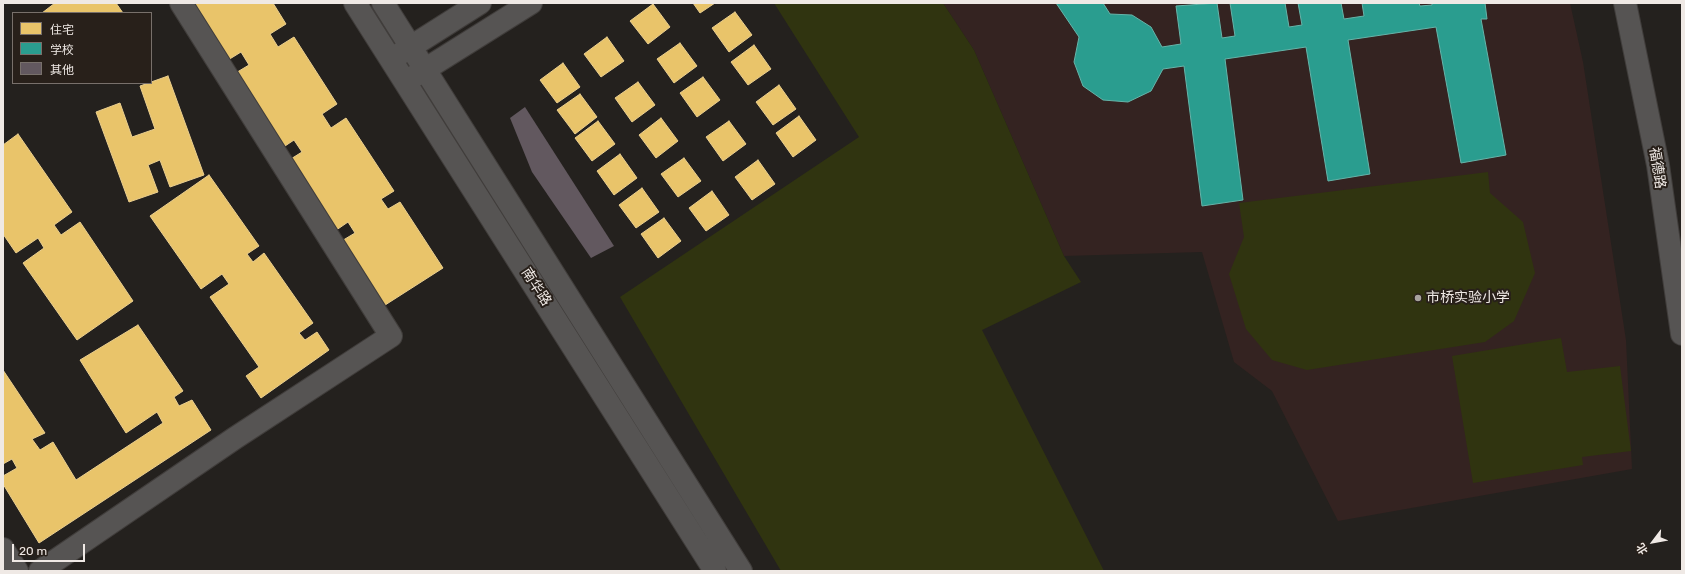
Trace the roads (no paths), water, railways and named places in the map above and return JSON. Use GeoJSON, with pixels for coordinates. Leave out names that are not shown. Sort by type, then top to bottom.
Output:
{"type":"FeatureCollection","features":[{"type":"Feature","properties":{"kind":"street"},"geometry":{"type":"LineString","coordinates":[[40,571],[235,438],[391,336],[181,3]]}},
{"type":"Feature","properties":{"kind":"street","name":"南华路"},"geometry":{"type":"LineString","coordinates":[[355,3],[715,571]]}},
{"type":"Feature","properties":{"kind":"street","name":"南华路"},"geometry":{"type":"LineString","coordinates":[[383,3],[741,571]]}},
{"type":"Feature","properties":{"kind":"street"},"geometry":{"type":"LineString","coordinates":[[391,59],[480,3]]}},
{"type":"Feature","properties":{"kind":"street"},"geometry":{"type":"LineString","coordinates":[[406,82],[531,3]]}},
{"type":"Feature","properties":{"kind":"street","name":"福德路"},"geometry":{"type":"LineString","coordinates":[[1625,3],[1658,165],[1682,334]]}},
{"type":"Feature","properties":{"kind":"street"},"geometry":{"type":"LineString","coordinates":[[3,549],[17,571]]}},
{"type":"Feature","properties":{"kind":"place","name":"市桥实验小学"},"geometry":{"type":"Point","coordinates":[1418,298]}}]}
